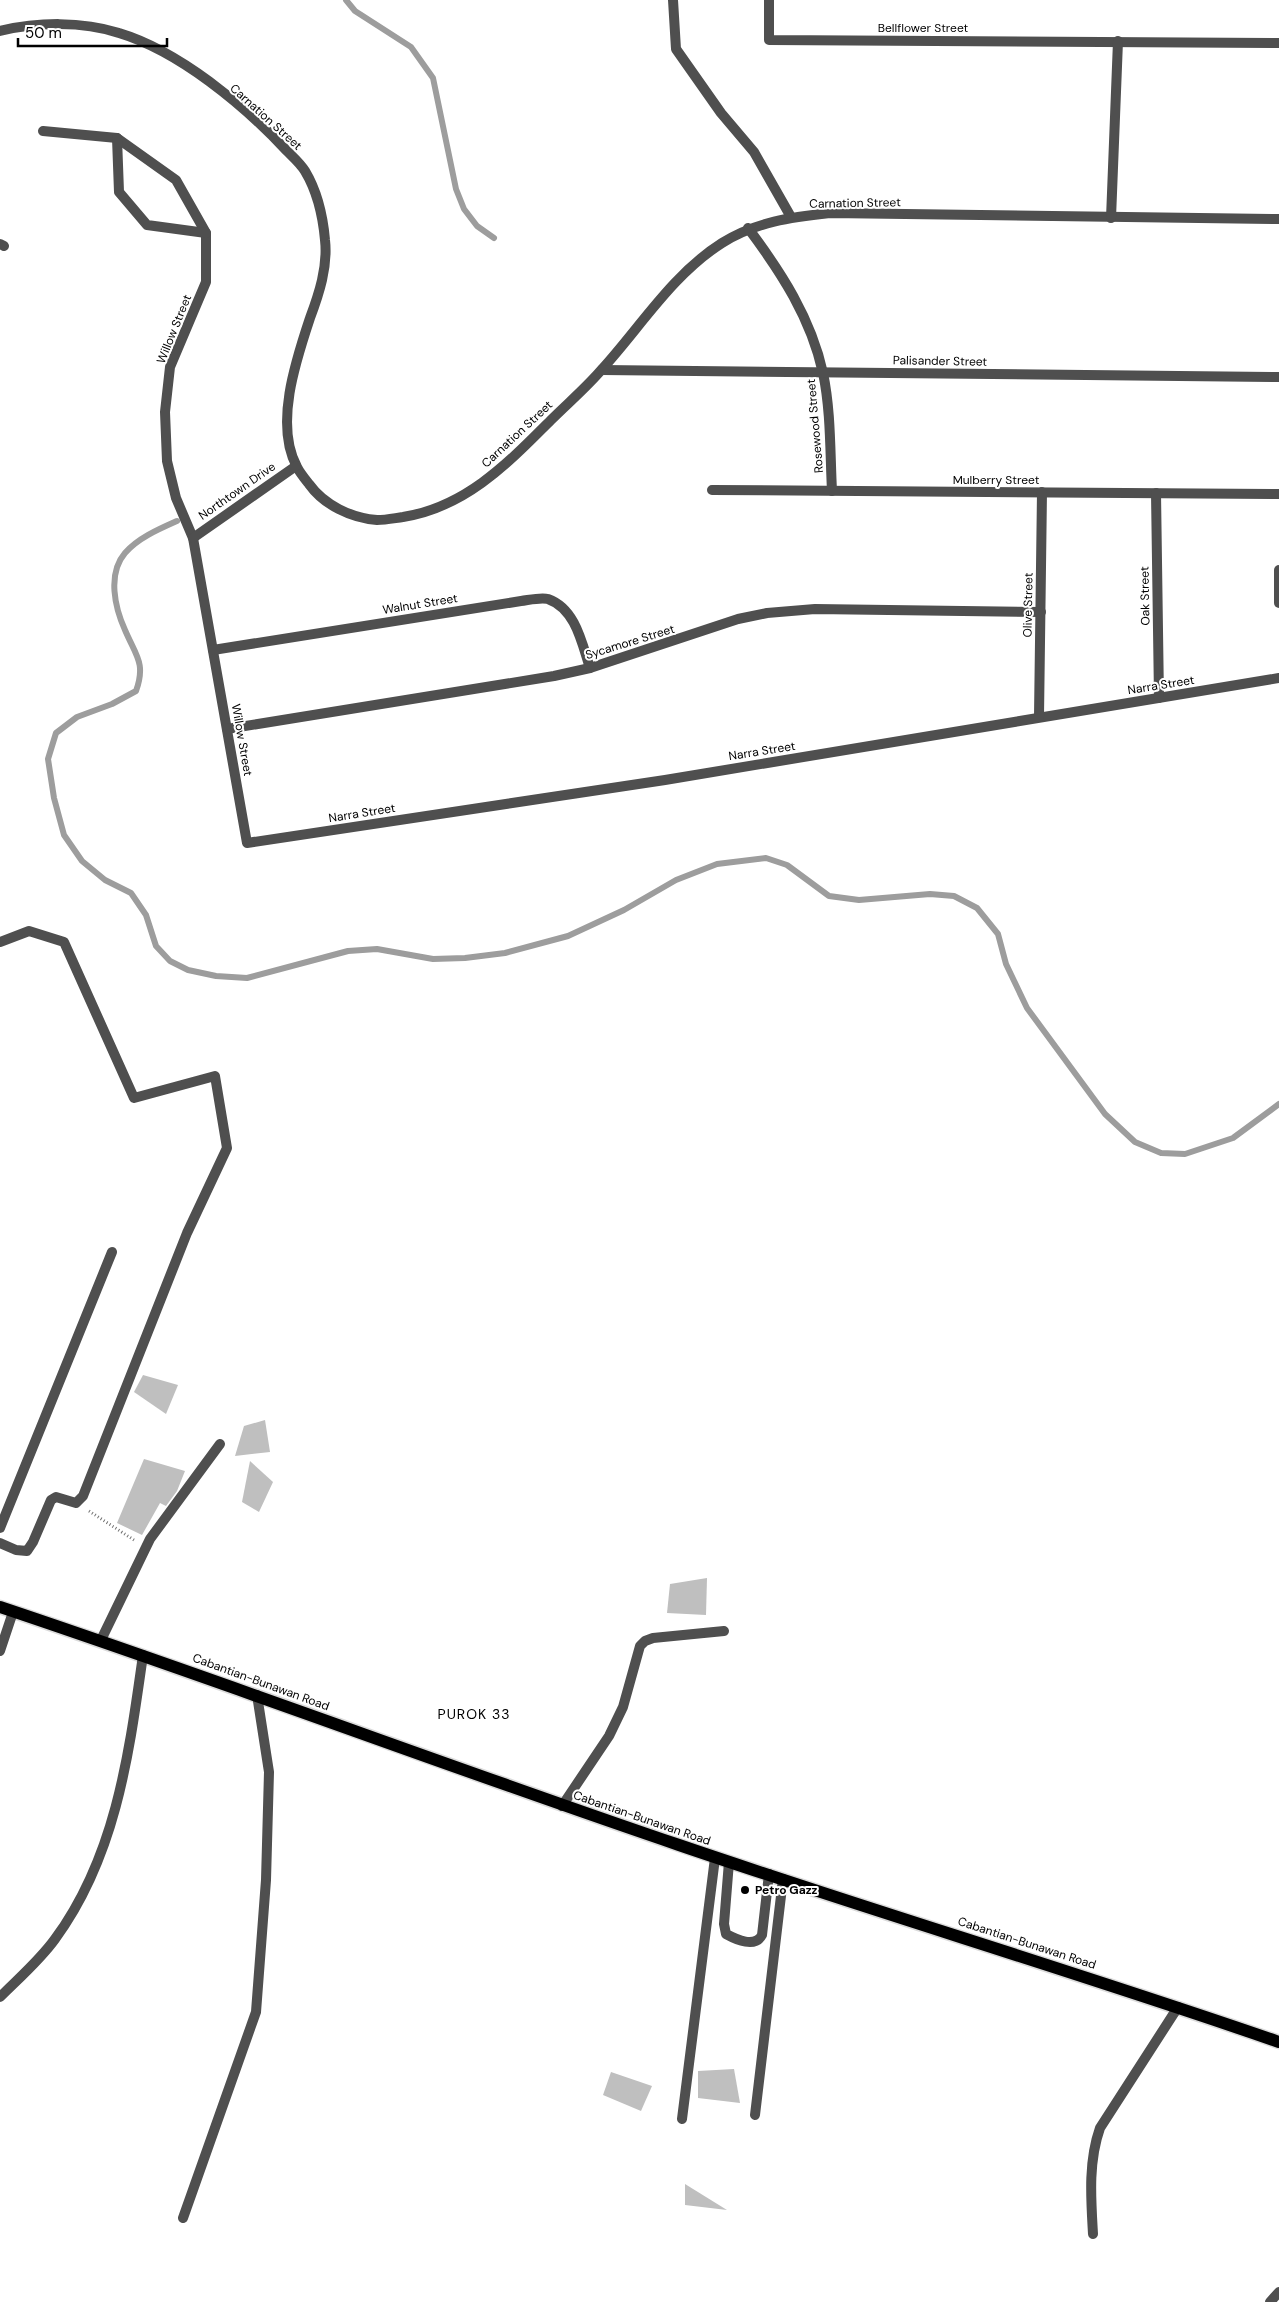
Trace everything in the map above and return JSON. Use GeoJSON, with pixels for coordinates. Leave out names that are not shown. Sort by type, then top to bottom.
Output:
{"type":"FeatureCollection","features":[{"type":"Feature","properties":{"kind":"main road","name":"Cabantian-Bunawan Road"},"geometry":{"type":"LineString","coordinates":[[0,1607],[257,1695],[562,1806],[715,1858],[1178,2007],[1279,2042]]}},
{"type":"Feature","properties":{"kind":"street"},"geometry":{"type":"LineString","coordinates":[[673,0],[676,49],[722,113],[754,152],[791,217]]}},
{"type":"Feature","properties":{"kind":"street","name":"Bellflower Street"},"geometry":{"type":"LineString","coordinates":[[769,0],[769,40],[1279,43]]}},
{"type":"Feature","properties":{"kind":"street","name":"Carnation Street"},"geometry":{"type":"LineString","coordinates":[[0,31],[45,24],[80,26],[118,32],[155,48],[186,66],[221,92],[273,136],[304,169],[319,205],[326,243],[322,285],[292,379],[287,412],[288,436],[296,466],[315,493],[350,516],[380,520],[420,514],[466,495],[502,469],[602,370],[679,278],[699,259],[748,228],[791,217],[830,213],[1279,219]]}},
{"type":"Feature","properties":{"kind":"street"},"geometry":{"type":"LineString","coordinates":[[1111,218],[1118,42]]}},
{"type":"Feature","properties":{"kind":"street"},"geometry":{"type":"LineString","coordinates":[[43,131],[117,138],[119,192],[148,225],[206,233]]}},
{"type":"Feature","properties":{"kind":"street","name":"Willow Street"},"geometry":{"type":"LineString","coordinates":[[117,138],[176,180],[206,233],[206,282],[170,367],[165,412],[168,461],[176,498],[193,538],[247,843]]}},
{"type":"Feature","properties":{"kind":"street","name":"Rosewood Street"},"geometry":{"type":"LineString","coordinates":[[748,228],[774,263],[797,301],[811,332],[823,372],[827,402],[832,491]]}},
{"type":"Feature","properties":{"kind":"street","name":"Palisander Street"},"geometry":{"type":"LineString","coordinates":[[602,370],[1279,377]]}},
{"type":"Feature","properties":{"kind":"street","name":"Northtown Drive"},"geometry":{"type":"LineString","coordinates":[[193,538],[296,466]]}},
{"type":"Feature","properties":{"kind":"street","name":"Mulberry Street"},"geometry":{"type":"LineString","coordinates":[[712,490],[1279,494]]}},
{"type":"Feature","properties":{"kind":"street","name":"Olive Street"},"geometry":{"type":"LineString","coordinates":[[1039,717],[1042,492]]}},
{"type":"Feature","properties":{"kind":"street","name":"Oak Street"},"geometry":{"type":"LineString","coordinates":[[1156,493],[1159,698]]}},
{"type":"Feature","properties":{"kind":"street"},"geometry":{"type":"LineString","coordinates":[[1279,570],[1279,603]]}},
{"type":"Feature","properties":{"kind":"street","name":"Walnut Street"},"geometry":{"type":"LineString","coordinates":[[213,650],[521,601],[547,599],[565,609],[575,625],[590,668]]}},
{"type":"Feature","properties":{"kind":"street","name":"Sycamore Street"},"geometry":{"type":"LineString","coordinates":[[227,729],[545,678],[590,668],[738,619],[767,612],[815,609],[1041,612]]}},
{"type":"Feature","properties":{"kind":"street","name":"Narra Street"},"geometry":{"type":"LineString","coordinates":[[247,843],[665,780],[1279,678]]}},
{"type":"Feature","properties":{"kind":"street"},"geometry":{"type":"LineString","coordinates":[[0,942],[29,931],[64,942],[134,1098],[215,1076],[227,1148],[187,1234],[83,1496],[76,1503],[56,1497],[51,1500],[33,1542],[27,1551],[16,1550],[0,1543]]}},
{"type":"Feature","properties":{"kind":"street"},"geometry":{"type":"LineString","coordinates":[[0,1528],[112,1252]]}},
{"type":"Feature","properties":{"kind":"street"},"geometry":{"type":"LineString","coordinates":[[101,1640],[146,1547],[160,1523],[220,1444]]}},
{"type":"Feature","properties":{"kind":"street"},"geometry":{"type":"LineString","coordinates":[[0,1651],[14,1612]]}},
{"type":"Feature","properties":{"kind":"street"},"geometry":{"type":"LineString","coordinates":[[562,1806],[609,1736],[623,1706],[640,1646],[645,1641],[653,1638],[724,1631]]}},
{"type":"Feature","properties":{"kind":"street"},"geometry":{"type":"LineString","coordinates":[[0,1997],[54,1940],[77,1906],[98,1860],[116,1810],[128,1762],[144,1655]]}},
{"type":"Feature","properties":{"kind":"street"},"geometry":{"type":"LineString","coordinates":[[184,2218],[256,2012],[266,1880],[269,1772],[257,1695]]}},
{"type":"Feature","properties":{"kind":"street"},"geometry":{"type":"LineString","coordinates":[[682,2119],[715,1858]]}},
{"type":"Feature","properties":{"kind":"street"},"geometry":{"type":"LineString","coordinates":[[729,1862],[724,1924],[726,1934],[732,1937],[755,1942],[760,1939],[769,1874]]}},
{"type":"Feature","properties":{"kind":"street"},"geometry":{"type":"LineString","coordinates":[[755,2115],[783,1879]]}},
{"type":"Feature","properties":{"kind":"street"},"geometry":{"type":"LineString","coordinates":[[1093,2234],[1092,2162],[1094,2145],[1100,2128],[1178,2007]]}},
{"type":"Feature","properties":{"kind":"street"},"geometry":{"type":"LineString","coordinates":[[1270,2302],[1279,2292]]}},
{"type":"Feature","properties":{"kind":"path"},"geometry":{"type":"LineString","coordinates":[[76,1503],[146,1547]]}},
{"type":"Feature","properties":{"kind":"building"},"geometry":{"type":"Polygon","coordinates":[[[143,1375],[178,1385],[166,1414],[134,1392],[143,1375]]]}},
{"type":"Feature","properties":{"kind":"building"},"geometry":{"type":"Polygon","coordinates":[[[265,1420],[270,1452],[235,1456],[244,1426],[265,1420]]]}},
{"type":"Feature","properties":{"kind":"building"},"geometry":{"type":"Polygon","coordinates":[[[144,1459],[185,1471],[177,1491],[166,1506],[160,1503],[142,1535],[117,1523],[144,1459]]]}},
{"type":"Feature","properties":{"kind":"building"},"geometry":{"type":"Polygon","coordinates":[[[250,1461],[273,1482],[259,1512],[242,1502],[250,1461]]]}},
{"type":"Feature","properties":{"kind":"building"},"geometry":{"type":"Polygon","coordinates":[[[707,1578],[706,1615],[667,1613],[670,1584],[707,1578]]]}},
{"type":"Feature","properties":{"kind":"building"},"geometry":{"type":"Polygon","coordinates":[[[734,2069],[740,2103],[698,2098],[698,2071],[734,2069]]]}},
{"type":"Feature","properties":{"kind":"building"},"geometry":{"type":"Polygon","coordinates":[[[611,2072],[652,2086],[641,2111],[603,2095],[611,2072]]]}},
{"type":"Feature","properties":{"kind":"building"},"geometry":{"type":"Polygon","coordinates":[[[685,2184],[727,2210],[685,2205],[685,2184]]]}},
{"type":"Feature","properties":{"kind":"waterway"},"geometry":{"type":"LineString","coordinates":[[346,0],[355,11],[411,47],[433,78],[456,189],[464,209],[477,226],[494,238]]}},
{"type":"Feature","properties":{"kind":"waterway"},"geometry":{"type":"LineString","coordinates":[[177,521],[149,534],[136,543],[119,561],[116,571],[114,591],[118,612],[140,666],[136,691],[112,704],[77,717],[56,733],[48,759],[54,798],[64,835],[82,861],[105,880],[131,893],[146,915],[156,946],[170,961],[188,970],[216,976],[247,978],[348,951],[377,949],[433,959],[465,958],[505,953],[568,936],[624,910],[676,880],[717,864],[766,858],[787,865],[829,896],[859,900],[930,894],[954,896],[977,908],[998,934],[1006,964],[1027,1008],[1105,1114],[1135,1142],[1161,1153],[1185,1154],[1233,1138],[1279,1104]]}},
{"type":"Feature","properties":{"kind":"place","name":"Petro Gazz"},"geometry":{"type":"Point","coordinates":[745,1890]}},
{"type":"Feature","properties":{"kind":"district","name":"PUROK 33"},"geometry":{"type":"Point","coordinates":[474,1714]}}]}
